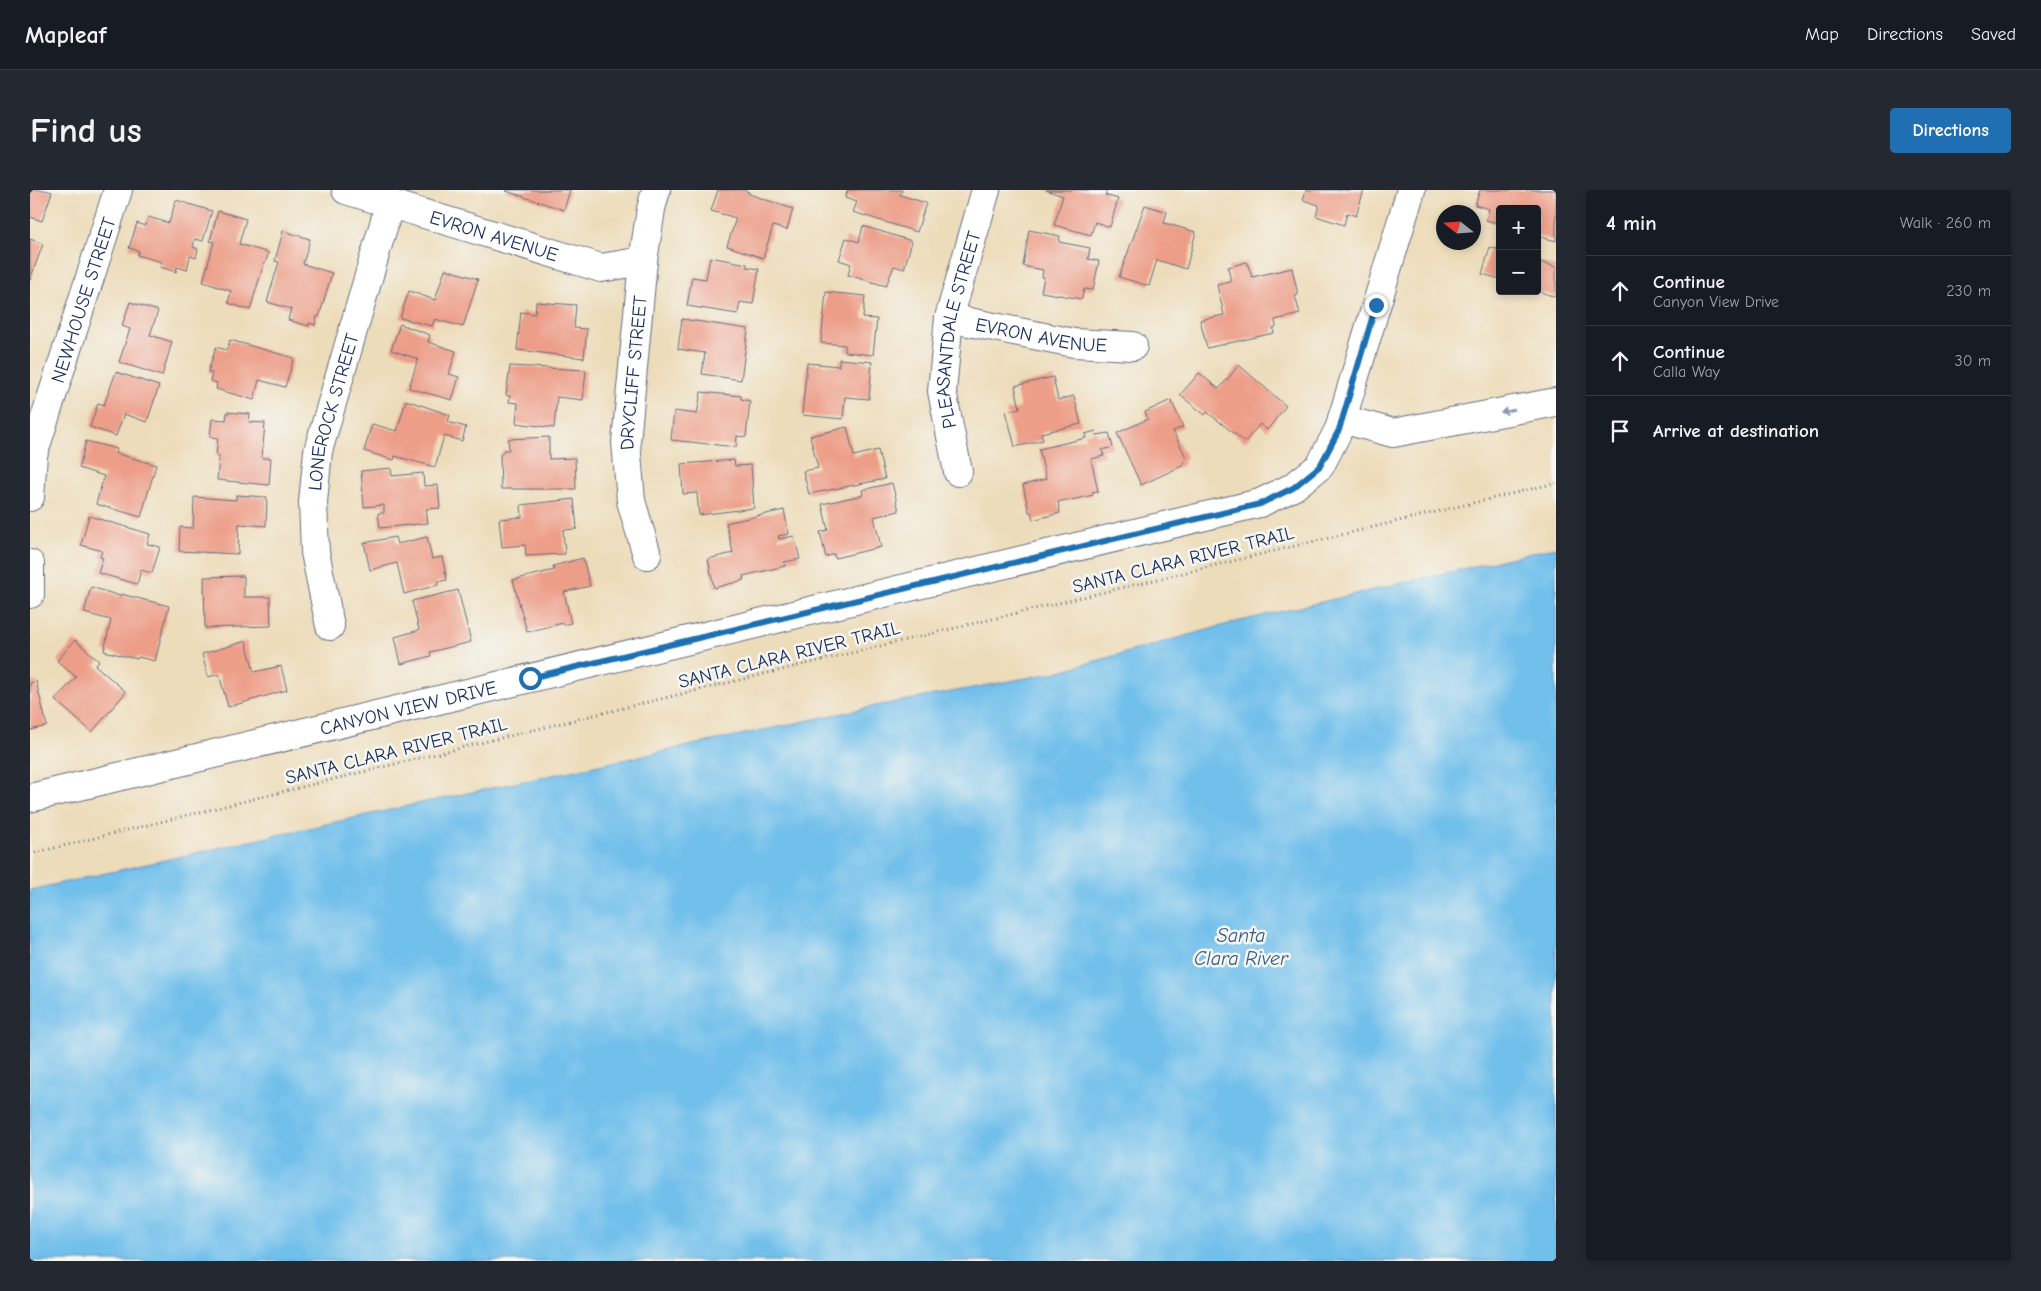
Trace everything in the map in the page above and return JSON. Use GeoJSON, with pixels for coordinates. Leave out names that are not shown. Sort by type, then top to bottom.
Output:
{"type":"FeatureCollection","features":[{"type":"Feature","properties":{"kind":"street","name":"NEWHOUSE STREET"},"geometry":{"type":"LineString","coordinates":[[30,497],[32,455],[118,190]]}},
{"type":"Feature","properties":{"kind":"street","name":"EVRON AVENUE"},"geometry":{"type":"LineString","coordinates":[[346,190],[601,268],[643,261]]}},
{"type":"Feature","properties":{"kind":"street","name":"DRYCLIFF STREET"},"geometry":{"type":"LineString","coordinates":[[647,555],[630,501],[626,442],[643,261],[656,190]]}},
{"type":"Feature","properties":{"kind":"street","name":"PLEASANTDALE STREET"},"geometry":{"type":"LineString","coordinates":[[958,472],[942,391],[949,318],[986,190]]}},
{"type":"Feature","properties":{"kind":"street","name":"CANYON VIEW DRIVE"},"geometry":{"type":"LineString","coordinates":[[30,798],[1260,504],[1293,488],[1320,466],[1340,424],[1411,190]]}},
{"type":"Feature","properties":{"kind":"street","name":"LONEROCK STREET"},"geometry":{"type":"LineString","coordinates":[[330,626],[315,552],[313,502],[318,451],[390,203]]}},
{"type":"Feature","properties":{"kind":"street","name":"EVRON AVENUE"},"geometry":{"type":"LineString","coordinates":[[949,318],[1074,343],[1134,346]]}},
{"type":"Feature","properties":{"kind":"street"},"geometry":{"type":"LineString","coordinates":[[1340,424],[1393,432],[1556,402]]}},
{"type":"Feature","properties":{"kind":"street"},"geometry":{"type":"LineString","coordinates":[[30,564],[30,594]]}},
{"type":"Feature","properties":{"kind":"path","name":"SANTA CLARA RIVER TRAIL"},"geometry":{"type":"LineString","coordinates":[[30,854],[582,718],[1556,483]]}},
{"type":"Feature","properties":{"kind":"water","name":"Santa Clara River"},"geometry":{"type":"Polygon","coordinates":[[[1556,547],[1556,1261],[30,1261],[30,890],[412,805],[876,706],[1053,673],[1232,623],[1556,547]]]}},
{"type":"Feature","properties":{"kind":"building"},"geometry":{"type":"Polygon","coordinates":[[[30,190],[52,192],[42,221],[30,217],[30,190]]]}},
{"type":"Feature","properties":{"kind":"building"},"geometry":{"type":"Polygon","coordinates":[[[506,190],[570,190],[564,210],[506,191],[506,190]]]}},
{"type":"Feature","properties":{"kind":"building"},"geometry":{"type":"Polygon","coordinates":[[[718,190],[743,190],[749,192],[749,194],[793,209],[787,230],[773,226],[763,258],[727,246],[736,218],[711,211],[718,190]]]}},
{"type":"Feature","properties":{"kind":"building"},"geometry":{"type":"Polygon","coordinates":[[[848,190],[902,190],[900,195],[926,203],[917,232],[853,212],[857,202],[845,198],[848,190]]]}},
{"type":"Feature","properties":{"kind":"building"},"geometry":{"type":"Polygon","coordinates":[[[1046,190],[1107,190],[1105,195],[1118,199],[1110,227],[1095,222],[1091,235],[1054,225],[1063,196],[1046,190]]]}},
{"type":"Feature","properties":{"kind":"building"},"geometry":{"type":"Polygon","coordinates":[[[1306,190],[1364,190],[1356,216],[1347,213],[1344,225],[1316,216],[1319,205],[1303,200],[1306,190]]]}},
{"type":"Feature","properties":{"kind":"building"},"geometry":{"type":"Polygon","coordinates":[[[1480,190],[1556,190],[1556,241],[1541,237],[1541,205],[1496,205],[1496,223],[1486,220],[1489,209],[1481,207],[1481,205],[1475,205],[1480,190]]]}},
{"type":"Feature","properties":{"kind":"building"},"geometry":{"type":"Polygon","coordinates":[[[176,200],[212,211],[203,241],[195,239],[193,247],[198,249],[196,258],[190,256],[187,270],[177,267],[176,272],[160,267],[162,262],[137,255],[139,251],[129,248],[137,223],[145,226],[148,217],[169,223],[176,200]]]}},
{"type":"Feature","properties":{"kind":"building"},"geometry":{"type":"Polygon","coordinates":[[[1145,205],[1167,212],[1164,223],[1196,232],[1186,269],[1157,260],[1149,286],[1119,277],[1145,205]]]}},
{"type":"Feature","properties":{"kind":"building"},"geometry":{"type":"Polygon","coordinates":[[[218,211],[246,219],[239,244],[269,253],[264,263],[250,310],[228,303],[231,291],[203,282],[214,242],[210,241],[218,211]]]}},
{"type":"Feature","properties":{"kind":"building"},"geometry":{"type":"Polygon","coordinates":[[[863,226],[912,241],[904,269],[894,266],[886,286],[848,275],[851,264],[839,260],[846,238],[859,242],[863,226]]]}},
{"type":"Feature","properties":{"kind":"building"},"geometry":{"type":"Polygon","coordinates":[[[1029,230],[1060,236],[1059,242],[1090,248],[1088,259],[1099,261],[1093,290],[1084,289],[1082,299],[1041,292],[1044,277],[1042,277],[1043,270],[1023,266],[1029,230]]]}},
{"type":"Feature","properties":{"kind":"building"},"geometry":{"type":"Polygon","coordinates":[[[283,231],[310,239],[303,264],[332,273],[315,325],[309,323],[309,326],[288,320],[291,309],[267,302],[279,262],[275,261],[283,231]]]}},
{"type":"Feature","properties":{"kind":"building"},"geometry":{"type":"Polygon","coordinates":[[[30,239],[43,244],[30,280],[30,239]]]}},
{"type":"Feature","properties":{"kind":"building"},"geometry":{"type":"Polygon","coordinates":[[[1490,247],[1496,249],[1496,278],[1482,274],[1490,247]]]}},
{"type":"Feature","properties":{"kind":"building"},"geometry":{"type":"Polygon","coordinates":[[[710,257],[747,264],[747,267],[759,269],[753,304],[740,302],[738,314],[687,306],[692,277],[706,279],[710,257]]]}},
{"type":"Feature","properties":{"kind":"building"},"geometry":{"type":"Polygon","coordinates":[[[1247,262],[1252,277],[1292,268],[1298,295],[1295,296],[1300,314],[1275,320],[1276,327],[1273,328],[1274,333],[1207,348],[1200,320],[1224,315],[1217,285],[1231,282],[1228,267],[1247,262]]]}},
{"type":"Feature","properties":{"kind":"building"},"geometry":{"type":"Polygon","coordinates":[[[1541,262],[1556,267],[1556,297],[1541,292],[1541,262]]]}},
{"type":"Feature","properties":{"kind":"building"},"geometry":{"type":"Polygon","coordinates":[[[445,269],[478,279],[463,327],[435,319],[432,326],[400,318],[409,291],[435,300],[445,269]]]}},
{"type":"Feature","properties":{"kind":"building"},"geometry":{"type":"Polygon","coordinates":[[[826,292],[865,296],[863,318],[877,319],[873,355],[845,352],[845,345],[821,343],[826,292]]]}},
{"type":"Feature","properties":{"kind":"building"},"geometry":{"type":"Polygon","coordinates":[[[130,302],[158,311],[150,335],[172,342],[162,376],[119,362],[130,329],[122,326],[130,302]]]}},
{"type":"Feature","properties":{"kind":"building"},"geometry":{"type":"Polygon","coordinates":[[[536,302],[576,305],[574,328],[587,329],[584,358],[517,350],[521,312],[535,314],[536,302]]]}},
{"type":"Feature","properties":{"kind":"building"},"geometry":{"type":"Polygon","coordinates":[[[682,319],[748,329],[741,380],[702,374],[705,353],[678,349],[682,319]]]}},
{"type":"Feature","properties":{"kind":"building"},"geometry":{"type":"Polygon","coordinates":[[[400,324],[430,335],[428,342],[456,351],[449,374],[459,377],[452,400],[409,388],[418,359],[391,350],[400,324]]]}},
{"type":"Feature","properties":{"kind":"building"},"geometry":{"type":"Polygon","coordinates":[[[230,340],[294,358],[285,387],[259,380],[254,400],[216,389],[217,383],[210,381],[212,373],[208,372],[216,347],[227,350],[230,340]]]}},
{"type":"Feature","properties":{"kind":"building"},"geometry":{"type":"Polygon","coordinates":[[[839,359],[872,362],[869,399],[845,397],[843,419],[802,415],[807,363],[839,366],[839,359]]]}},
{"type":"Feature","properties":{"kind":"building"},"geometry":{"type":"Polygon","coordinates":[[[1239,365],[1286,406],[1267,430],[1260,424],[1245,442],[1207,412],[1205,415],[1180,395],[1199,373],[1219,389],[1239,365]]]}},
{"type":"Feature","properties":{"kind":"building"},"geometry":{"type":"Polygon","coordinates":[[[510,366],[586,370],[583,400],[557,397],[554,428],[516,423],[518,403],[509,402],[510,396],[506,395],[510,366]]]}},
{"type":"Feature","properties":{"kind":"building"},"geometry":{"type":"Polygon","coordinates":[[[116,372],[159,386],[147,422],[124,414],[116,436],[90,427],[98,403],[104,405],[116,372]]]}},
{"type":"Feature","properties":{"kind":"building"},"geometry":{"type":"Polygon","coordinates":[[[1053,377],[1058,400],[1074,396],[1081,424],[1041,433],[1043,440],[1015,447],[1006,411],[1020,408],[1015,386],[1053,377]]]}},
{"type":"Feature","properties":{"kind":"building"},"geometry":{"type":"Polygon","coordinates":[[[701,392],[741,396],[741,399],[750,401],[746,437],[737,436],[736,447],[671,440],[674,411],[697,414],[701,392]]]}},
{"type":"Feature","properties":{"kind":"building"},"geometry":{"type":"Polygon","coordinates":[[[406,400],[450,415],[448,422],[466,427],[462,441],[444,436],[435,467],[395,456],[394,460],[364,451],[372,424],[397,431],[406,400]]]}},
{"type":"Feature","properties":{"kind":"building"},"geometry":{"type":"Polygon","coordinates":[[[1171,400],[1183,427],[1173,431],[1186,457],[1182,466],[1141,485],[1117,433],[1148,419],[1145,412],[1171,400]]]}},
{"type":"Feature","properties":{"kind":"building"},"geometry":{"type":"Polygon","coordinates":[[[227,412],[250,414],[249,422],[265,423],[262,458],[271,458],[269,485],[217,480],[219,456],[216,456],[218,438],[210,437],[212,419],[226,420],[227,412]]]}},
{"type":"Feature","properties":{"kind":"building"},"geometry":{"type":"Polygon","coordinates":[[[847,427],[854,456],[878,450],[885,479],[809,494],[803,471],[818,468],[810,436],[847,427]]]}},
{"type":"Feature","properties":{"kind":"building"},"geometry":{"type":"Polygon","coordinates":[[[1096,431],[1097,435],[1109,433],[1113,447],[1102,450],[1104,456],[1091,459],[1098,491],[1092,492],[1093,495],[1058,502],[1060,513],[1033,520],[1031,512],[1029,512],[1023,485],[1046,479],[1039,449],[1086,438],[1085,434],[1096,431]]]}},
{"type":"Feature","properties":{"kind":"building"},"geometry":{"type":"Polygon","coordinates":[[[549,437],[549,459],[575,458],[576,489],[501,489],[500,455],[504,450],[509,450],[508,439],[549,437]]]}},
{"type":"Feature","properties":{"kind":"building"},"geometry":{"type":"Polygon","coordinates":[[[86,441],[117,449],[115,453],[156,465],[141,517],[96,504],[104,476],[79,468],[86,441]]]}},
{"type":"Feature","properties":{"kind":"building"},"geometry":{"type":"Polygon","coordinates":[[[734,460],[735,466],[751,465],[754,508],[699,515],[697,493],[683,494],[681,464],[734,460]]]}},
{"type":"Feature","properties":{"kind":"building"},"geometry":{"type":"Polygon","coordinates":[[[391,468],[392,476],[423,473],[424,486],[438,485],[440,508],[426,509],[428,523],[380,528],[378,513],[384,513],[384,505],[364,507],[361,471],[391,468]]]}},
{"type":"Feature","properties":{"kind":"building"},"geometry":{"type":"Polygon","coordinates":[[[892,483],[899,511],[874,517],[881,547],[835,558],[834,554],[826,557],[820,532],[828,530],[822,504],[863,495],[862,490],[892,483]]]}},
{"type":"Feature","properties":{"kind":"building"},"geometry":{"type":"Polygon","coordinates":[[[236,495],[267,497],[266,526],[239,524],[238,554],[179,551],[180,527],[193,528],[194,497],[236,500],[236,495]]]}},
{"type":"Feature","properties":{"kind":"building"},"geometry":{"type":"Polygon","coordinates":[[[574,499],[577,529],[563,530],[565,554],[526,556],[525,545],[502,547],[499,519],[522,517],[521,505],[574,499]]]}},
{"type":"Feature","properties":{"kind":"building"},"geometry":{"type":"Polygon","coordinates":[[[784,510],[789,534],[778,536],[779,539],[794,536],[800,559],[784,562],[785,566],[743,576],[744,580],[714,588],[708,559],[733,553],[726,523],[784,510]]]}},
{"type":"Feature","properties":{"kind":"building"},"geometry":{"type":"Polygon","coordinates":[[[89,516],[150,534],[147,544],[160,547],[152,573],[141,570],[137,584],[98,573],[103,558],[100,557],[102,551],[81,545],[89,516]]]}},
{"type":"Feature","properties":{"kind":"building"},"geometry":{"type":"Polygon","coordinates":[[[395,537],[397,544],[427,537],[432,559],[442,557],[447,580],[437,582],[438,585],[404,594],[397,563],[370,570],[364,543],[395,537]]]}},
{"type":"Feature","properties":{"kind":"building"},"geometry":{"type":"Polygon","coordinates":[[[583,558],[590,586],[564,592],[571,623],[564,625],[563,623],[527,632],[513,580],[554,570],[553,566],[583,558]]]}},
{"type":"Feature","properties":{"kind":"building"},"geometry":{"type":"Polygon","coordinates":[[[244,576],[244,597],[270,597],[271,626],[205,628],[204,577],[244,576]]]}},
{"type":"Feature","properties":{"kind":"building"},"geometry":{"type":"Polygon","coordinates":[[[91,587],[120,596],[121,594],[169,606],[155,661],[138,657],[137,659],[104,651],[111,620],[84,613],[91,587]]]}},
{"type":"Feature","properties":{"kind":"building"},"geometry":{"type":"Polygon","coordinates":[[[458,590],[471,642],[430,652],[431,656],[401,664],[395,637],[419,630],[412,601],[458,590]]]}},
{"type":"Feature","properties":{"kind":"building"},"geometry":{"type":"Polygon","coordinates":[[[75,640],[99,661],[95,665],[126,692],[92,732],[55,700],[76,677],[57,661],[75,640]]]}},
{"type":"Feature","properties":{"kind":"building"},"geometry":{"type":"Polygon","coordinates":[[[246,641],[254,672],[281,666],[287,690],[228,707],[219,674],[208,677],[202,654],[246,641]]]}},
{"type":"Feature","properties":{"kind":"building"},"geometry":{"type":"Polygon","coordinates":[[[36,681],[47,726],[30,730],[30,683],[36,681]]]}},
{"type":"Feature","properties":{"kind":"route"},"geometry":{"type":"LineString","coordinates":[[530,678],[1260,504],[1293,488],[1320,466],[1339,430],[1376,305]]}}]}
